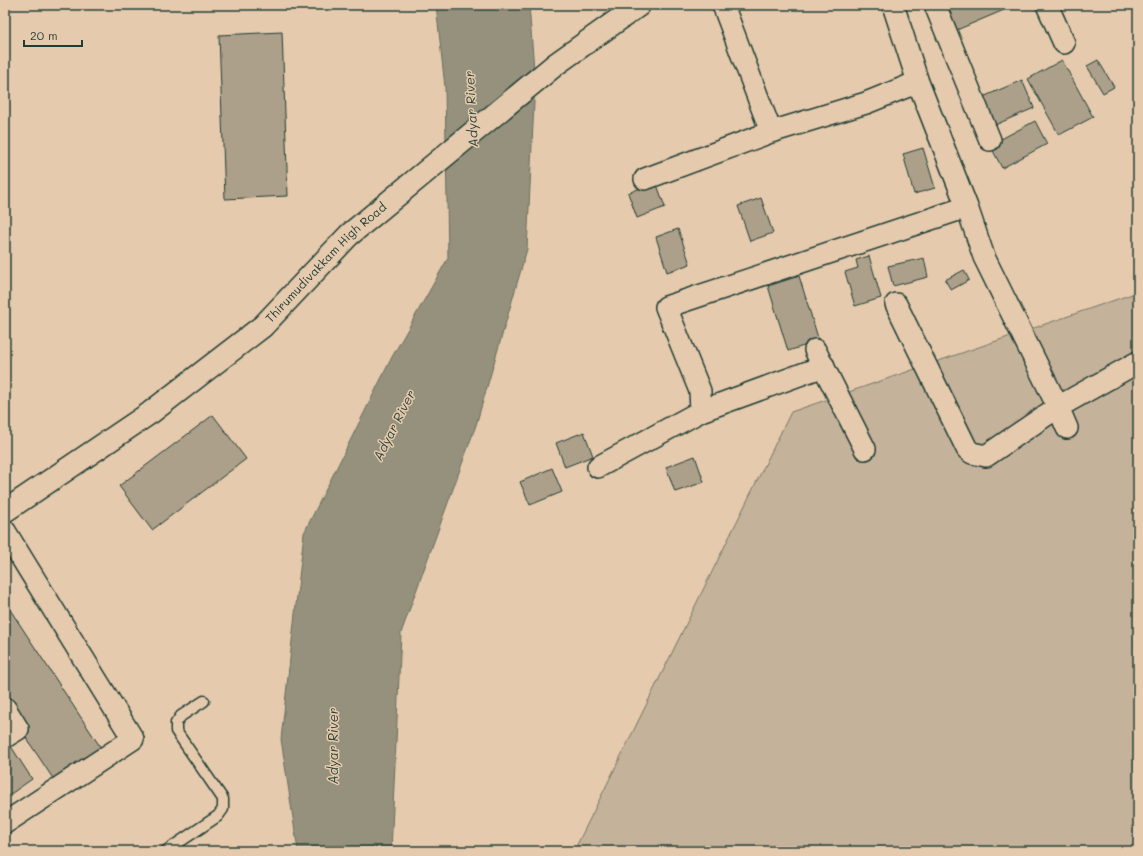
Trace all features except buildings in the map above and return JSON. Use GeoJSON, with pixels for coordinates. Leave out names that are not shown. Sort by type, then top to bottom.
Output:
{"type":"FeatureCollection","features":[{"type":"Feature","properties":{"kind":"main road","name":"Thirumudivakkam High Road"},"geometry":{"type":"LineString","coordinates":[[5,510],[150,413],[263,326],[349,235],[556,64],[639,5]]}},
{"type":"Feature","properties":{"kind":"street"},"geometry":{"type":"LineString","coordinates":[[723,5],[771,132]]}},
{"type":"Feature","properties":{"kind":"street"},"geometry":{"type":"LineString","coordinates":[[893,5],[918,82],[967,207],[984,258],[1067,428]]}},
{"type":"Feature","properties":{"kind":"street"},"geometry":{"type":"LineString","coordinates":[[935,5],[990,140]]}},
{"type":"Feature","properties":{"kind":"street"},"geometry":{"type":"LineString","coordinates":[[1047,5],[1064,42]]}},
{"type":"Feature","properties":{"kind":"street"},"geometry":{"type":"LineString","coordinates":[[645,179],[771,132],[866,104],[918,82]]}},
{"type":"Feature","properties":{"kind":"street"},"geometry":{"type":"LineString","coordinates":[[701,411],[700,391],[666,307],[967,207]]}},
{"type":"Feature","properties":{"kind":"street"},"geometry":{"type":"LineString","coordinates":[[896,304],[967,449],[972,454],[986,456],[1058,407],[1138,362]]}},
{"type":"Feature","properties":{"kind":"street"},"geometry":{"type":"LineString","coordinates":[[598,467],[701,411],[820,358],[865,448]]}},
{"type":"Feature","properties":{"kind":"street"},"geometry":{"type":"LineString","coordinates":[[5,531],[133,739],[5,823]]}},
{"type":"Feature","properties":{"kind":"street"},"geometry":{"type":"LineString","coordinates":[[5,708],[18,728],[5,737]]}},
{"type":"Feature","properties":{"kind":"lane"},"geometry":{"type":"LineString","coordinates":[[166,851],[218,816],[223,809],[223,799],[176,731],[176,723],[181,716],[204,701]]}},
{"type":"Feature","properties":{"kind":"shaded area"},"geometry":{"type":"Polygon","coordinates":[[[1138,292],[1138,851],[574,851],[791,412],[1138,292]]]}},
{"type":"Feature","properties":{"kind":"water","name":"Adyar River"},"geometry":{"type":"Polygon","coordinates":[[[436,5],[529,5],[535,82],[527,249],[476,425],[401,633],[391,851],[298,851],[281,739],[304,533],[392,357],[448,258],[445,87],[436,5]]]}}]}
